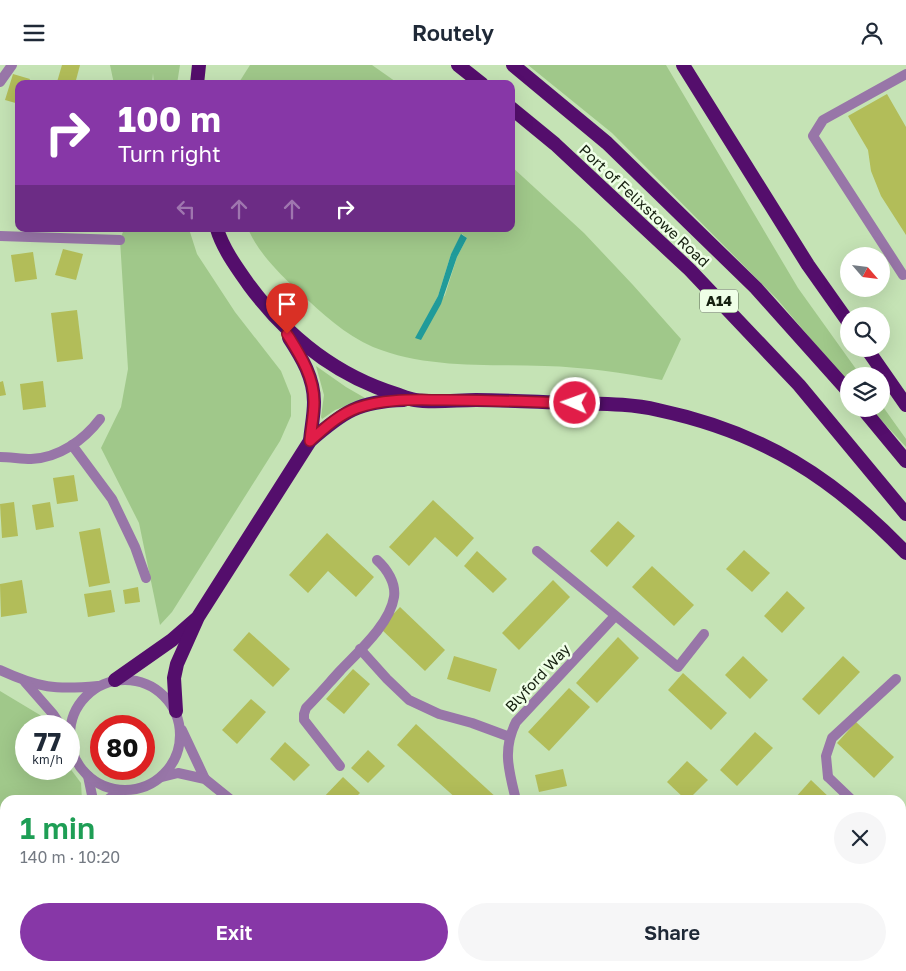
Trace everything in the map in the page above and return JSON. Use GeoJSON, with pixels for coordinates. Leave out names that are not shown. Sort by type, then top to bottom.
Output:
{"type":"FeatureCollection","features":[{"type":"Feature","properties":{"kind":"highway"},"geometry":{"type":"LineString","coordinates":[[197,80],[199,65]]}},
{"type":"Feature","properties":{"kind":"highway"},"geometry":{"type":"LineString","coordinates":[[458,65],[477,80]]}},
{"type":"Feature","properties":{"kind":"highway","name":"Port of Felixstowe Road"},"geometry":{"type":"LineString","coordinates":[[513,65],[607,143],[756,288],[840,382]]}},
{"type":"Feature","properties":{"kind":"highway"},"geometry":{"type":"LineString","coordinates":[[683,65],[808,265],[840,310]]}},
{"type":"Feature","properties":{"kind":"highway","name":"Port of Felixstowe Road"},"geometry":{"type":"LineString","coordinates":[[515,111],[554,144],[690,270],[799,385],[906,514]]}},
{"type":"Feature","properties":{"kind":"highway"},"geometry":{"type":"LineString","coordinates":[[218,232],[238,269],[280,323],[306,365],[312,385],[314,402],[310,441]]}},
{"type":"Feature","properties":{"kind":"highway"},"geometry":{"type":"LineString","coordinates":[[280,323],[299,341],[323,359],[350,375],[378,389],[415,400]]}},
{"type":"Feature","properties":{"kind":"highway"},"geometry":{"type":"LineString","coordinates":[[873,357],[906,405]]}},
{"type":"Feature","properties":{"kind":"highway"},"geometry":{"type":"LineString","coordinates":[[176,711],[174,678],[177,664],[198,617],[310,441],[336,419],[355,409],[388,401],[482,400],[631,405],[692,418],[729,429],[809,470],[843,494],[878,524],[906,553]]}},
{"type":"Feature","properties":{"kind":"highway"},"geometry":{"type":"LineString","coordinates":[[870,417],[906,461]]}},
{"type":"Feature","properties":{"kind":"highway"},"geometry":{"type":"LineString","coordinates":[[115,680],[167,644],[198,617]]}},
{"type":"Feature","properties":{"kind":"street"},"geometry":{"type":"LineString","coordinates":[[0,82],[12,65]]}},
{"type":"Feature","properties":{"kind":"street"},"geometry":{"type":"LineString","coordinates":[[904,275],[813,136],[823,120],[906,74]]}},
{"type":"Feature","properties":{"kind":"street"},"geometry":{"type":"LineString","coordinates":[[0,235],[120,240]]}},
{"type":"Feature","properties":{"kind":"street"},"geometry":{"type":"LineString","coordinates":[[0,457],[33,459],[66,449],[90,432],[100,419]]}},
{"type":"Feature","properties":{"kind":"street"},"geometry":{"type":"LineString","coordinates":[[72,445],[112,499],[135,547],[146,578]]}},
{"type":"Feature","properties":{"kind":"street"},"geometry":{"type":"LineString","coordinates":[[537,551],[678,667],[704,634]]}},
{"type":"Feature","properties":{"kind":"street"},"geometry":{"type":"LineString","coordinates":[[340,766],[304,721],[304,714],[306,707],[383,622],[392,604],[394,587],[386,568],[377,560]]}},
{"type":"Feature","properties":{"kind":"street","name":"Blyford Way"},"geometry":{"type":"LineString","coordinates":[[515,795],[507,759],[510,737],[516,722],[615,617]]}},
{"type":"Feature","properties":{"kind":"street"},"geometry":{"type":"LineString","coordinates":[[360,649],[409,700],[439,714],[472,723],[510,737]]}},
{"type":"Feature","properties":{"kind":"street"},"geometry":{"type":"LineString","coordinates":[[0,670],[25,682],[57,688],[99,686]]}},
{"type":"Feature","properties":{"kind":"street"},"geometry":{"type":"LineString","coordinates":[[847,795],[828,777],[826,756],[832,738],[896,679]]}},
{"type":"Feature","properties":{"kind":"street"},"geometry":{"type":"LineString","coordinates":[[75,715],[87,695],[99,686],[115,680],[134,680],[151,686],[166,696],[176,711],[181,727],[205,779],[225,795]]}},
{"type":"Feature","properties":{"kind":"street"},"geometry":{"type":"LineString","coordinates":[[25,682],[53,715]]}},
{"type":"Feature","properties":{"kind":"street"},"geometry":{"type":"LineString","coordinates":[[162,777],[173,763],[180,746],[181,727]]}},
{"type":"Feature","properties":{"kind":"street"},"geometry":{"type":"LineString","coordinates":[[80,765],[88,776],[103,786],[121,791],[142,788],[162,777],[178,773],[205,779]]}},
{"type":"Feature","properties":{"kind":"street"},"geometry":{"type":"LineString","coordinates":[[88,776],[92,795]]}},
{"type":"Feature","properties":{"kind":"street"},"geometry":{"type":"LineString","coordinates":[[115,795],[121,791]]}},
{"type":"Feature","properties":{"kind":"shaded area"},"geometry":{"type":"Polygon","coordinates":[[[110,65],[180,65],[178,80],[154,80],[153,73],[152,80],[113,80],[110,65]]]}},
{"type":"Feature","properties":{"kind":"shaded area"},"geometry":{"type":"Polygon","coordinates":[[[250,65],[372,65],[393,80],[241,80],[250,65]]]}},
{"type":"Feature","properties":{"kind":"shaded area"},"geometry":{"type":"Polygon","coordinates":[[[528,65],[666,65],[798,288],[840,347],[840,357],[847,357],[855,367],[840,367],[840,373],[777,299],[612,133],[528,65]]]}},
{"type":"Feature","properties":{"kind":"shaded area"},"geometry":{"type":"Polygon","coordinates":[[[515,170],[584,233],[681,339],[662,380],[575,368],[458,364],[415,359],[373,347],[343,330],[325,316],[278,271],[250,232],[515,232],[515,170]],[[462,234],[451,254],[438,296],[416,338],[445,295],[457,257],[467,238],[462,234]]]}},
{"type":"Feature","properties":{"kind":"shaded area"},"geometry":{"type":"Polygon","coordinates":[[[123,232],[190,232],[197,254],[235,312],[281,371],[291,396],[291,416],[280,441],[172,612],[160,625],[139,523],[101,448],[121,407],[128,369],[120,240],[123,232]]]}},
{"type":"Feature","properties":{"kind":"shaded area"},"geometry":{"type":"Polygon","coordinates":[[[316,366],[365,398],[335,410],[322,419],[324,395],[316,366]]]}},
{"type":"Feature","properties":{"kind":"shaded area"},"geometry":{"type":"Polygon","coordinates":[[[878,417],[890,417],[906,439],[906,447],[878,417]]]}},
{"type":"Feature","properties":{"kind":"shaded area"},"geometry":{"type":"Polygon","coordinates":[[[0,691],[40,715],[15,715],[15,780],[79,780],[81,783],[82,795],[0,795],[0,691]]]}},
{"type":"Feature","properties":{"kind":"water"},"geometry":{"type":"Polygon","coordinates":[[[461,234],[467,238],[457,257],[441,304],[421,340],[415,338],[438,296],[451,254],[461,234]]]}},
{"type":"Feature","properties":{"kind":"building"},"geometry":{"type":"Polygon","coordinates":[[[62,65],[80,65],[76,80],[58,80],[62,65]]]}},
{"type":"Feature","properties":{"kind":"building"},"geometry":{"type":"Polygon","coordinates":[[[13,74],[30,79],[15,80],[15,103],[5,100],[13,74]]]}},
{"type":"Feature","properties":{"kind":"building"},"geometry":{"type":"Polygon","coordinates":[[[887,94],[906,127],[906,235],[881,196],[871,171],[868,150],[848,116],[887,94]]]}},
{"type":"Feature","properties":{"kind":"building"},"geometry":{"type":"Polygon","coordinates":[[[63,249],[83,254],[76,280],[55,275],[63,249]]]}},
{"type":"Feature","properties":{"kind":"building"},"geometry":{"type":"Polygon","coordinates":[[[33,252],[37,279],[15,282],[11,255],[33,252]]]}},
{"type":"Feature","properties":{"kind":"building"},"geometry":{"type":"Polygon","coordinates":[[[77,310],[83,359],[57,362],[51,313],[77,310]]]}},
{"type":"Feature","properties":{"kind":"building"},"geometry":{"type":"Polygon","coordinates":[[[3,381],[6,395],[0,396],[0,382],[3,381]]]}},
{"type":"Feature","properties":{"kind":"building"},"geometry":{"type":"Polygon","coordinates":[[[43,381],[46,407],[23,410],[20,384],[43,381]]]}},
{"type":"Feature","properties":{"kind":"building"},"geometry":{"type":"Polygon","coordinates":[[[74,475],[78,501],[57,504],[53,478],[74,475]]]}},
{"type":"Feature","properties":{"kind":"building"},"geometry":{"type":"Polygon","coordinates":[[[433,500],[474,538],[457,557],[435,537],[409,566],[389,547],[433,500]]]}},
{"type":"Feature","properties":{"kind":"building"},"geometry":{"type":"Polygon","coordinates":[[[14,502],[18,536],[2,538],[0,504],[14,502]]]}},
{"type":"Feature","properties":{"kind":"building"},"geometry":{"type":"Polygon","coordinates":[[[50,502],[54,527],[36,530],[32,505],[50,502]]]}},
{"type":"Feature","properties":{"kind":"building"},"geometry":{"type":"Polygon","coordinates":[[[618,521],[635,536],[607,567],[590,551],[618,521]]]}},
{"type":"Feature","properties":{"kind":"building"},"geometry":{"type":"Polygon","coordinates":[[[100,528],[110,583],[89,587],[79,532],[100,528]]]}},
{"type":"Feature","properties":{"kind":"building"},"geometry":{"type":"Polygon","coordinates":[[[327,533],[374,577],[356,597],[328,571],[308,593],[289,575],[327,533]]]}},
{"type":"Feature","properties":{"kind":"building"},"geometry":{"type":"Polygon","coordinates":[[[744,550],[770,573],[752,592],[726,569],[744,550]]]}},
{"type":"Feature","properties":{"kind":"building"},"geometry":{"type":"Polygon","coordinates":[[[477,551],[507,579],[493,593],[464,566],[477,551]]]}},
{"type":"Feature","properties":{"kind":"building"},"geometry":{"type":"Polygon","coordinates":[[[652,566],[694,605],[674,626],[632,587],[652,566]]]}},
{"type":"Feature","properties":{"kind":"building"},"geometry":{"type":"Polygon","coordinates":[[[22,580],[27,613],[1,617],[0,584],[22,580]]]}},
{"type":"Feature","properties":{"kind":"building"},"geometry":{"type":"Polygon","coordinates":[[[553,580],[570,597],[519,650],[502,633],[553,580]]]}},
{"type":"Feature","properties":{"kind":"building"},"geometry":{"type":"Polygon","coordinates":[[[138,587],[140,602],[125,604],[123,590],[138,587]]]}},
{"type":"Feature","properties":{"kind":"building"},"geometry":{"type":"Polygon","coordinates":[[[111,590],[115,612],[88,617],[84,594],[111,590]]]}},
{"type":"Feature","properties":{"kind":"building"},"geometry":{"type":"Polygon","coordinates":[[[787,591],[805,608],[782,633],[764,616],[787,591]]]}},
{"type":"Feature","properties":{"kind":"building"},"geometry":{"type":"Polygon","coordinates":[[[400,607],[445,650],[425,671],[380,628],[400,607]]]}},
{"type":"Feature","properties":{"kind":"building"},"geometry":{"type":"Polygon","coordinates":[[[249,632],[290,669],[273,687],[233,650],[249,632]]]}},
{"type":"Feature","properties":{"kind":"building"},"geometry":{"type":"Polygon","coordinates":[[[618,637],[639,658],[597,703],[576,683],[618,637]]]}},
{"type":"Feature","properties":{"kind":"building"},"geometry":{"type":"Polygon","coordinates":[[[454,656],[497,669],[490,692],[447,679],[454,656]]]}},
{"type":"Feature","properties":{"kind":"building"},"geometry":{"type":"Polygon","coordinates":[[[743,656],[768,680],[750,699],[725,675],[743,656]]]}},
{"type":"Feature","properties":{"kind":"building"},"geometry":{"type":"Polygon","coordinates":[[[843,656],[860,672],[819,715],[802,699],[843,656]]]}},
{"type":"Feature","properties":{"kind":"building"},"geometry":{"type":"Polygon","coordinates":[[[353,669],[370,684],[344,714],[326,699],[353,669]]]}},
{"type":"Feature","properties":{"kind":"building"},"geometry":{"type":"Polygon","coordinates":[[[683,673],[727,713],[711,730],[668,690],[683,673]]]}},
{"type":"Feature","properties":{"kind":"building"},"geometry":{"type":"Polygon","coordinates":[[[569,688],[590,707],[549,751],[528,732],[569,688]]]}},
{"type":"Feature","properties":{"kind":"building"},"geometry":{"type":"Polygon","coordinates":[[[251,699],[266,712],[237,744],[222,730],[251,699]]]}},
{"type":"Feature","properties":{"kind":"building"},"geometry":{"type":"Polygon","coordinates":[[[856,722],[894,757],[874,778],[837,743],[856,722]]]}},
{"type":"Feature","properties":{"kind":"building"},"geometry":{"type":"Polygon","coordinates":[[[416,724],[494,795],[452,795],[397,745],[416,724]]]}},
{"type":"Feature","properties":{"kind":"building"},"geometry":{"type":"Polygon","coordinates":[[[755,732],[773,748],[737,786],[720,770],[755,732]]]}},
{"type":"Feature","properties":{"kind":"building"},"geometry":{"type":"Polygon","coordinates":[[[285,742],[310,765],[294,781],[270,759],[285,742]]]}},
{"type":"Feature","properties":{"kind":"building"},"geometry":{"type":"Polygon","coordinates":[[[368,750],[385,766],[368,783],[351,768],[368,750]]]}},
{"type":"Feature","properties":{"kind":"building"},"geometry":{"type":"Polygon","coordinates":[[[687,761],[708,780],[693,795],[681,795],[667,782],[687,761]]]}},
{"type":"Feature","properties":{"kind":"building"},"geometry":{"type":"Polygon","coordinates":[[[563,769],[567,786],[539,792],[535,775],[563,769]]]}},
{"type":"Feature","properties":{"kind":"building"},"geometry":{"type":"Polygon","coordinates":[[[343,777],[360,793],[358,795],[326,795],[343,777]]]}},
{"type":"Feature","properties":{"kind":"building"},"geometry":{"type":"Polygon","coordinates":[[[811,780],[827,795],[798,795],[811,780]]]}},
{"type":"Feature","properties":{"kind":"route"},"geometry":{"type":"LineString","coordinates":[[287,334],[306,365],[312,385],[314,402],[310,441],[336,419],[372,403],[388,401],[482,400],[575,403]]}}]}
